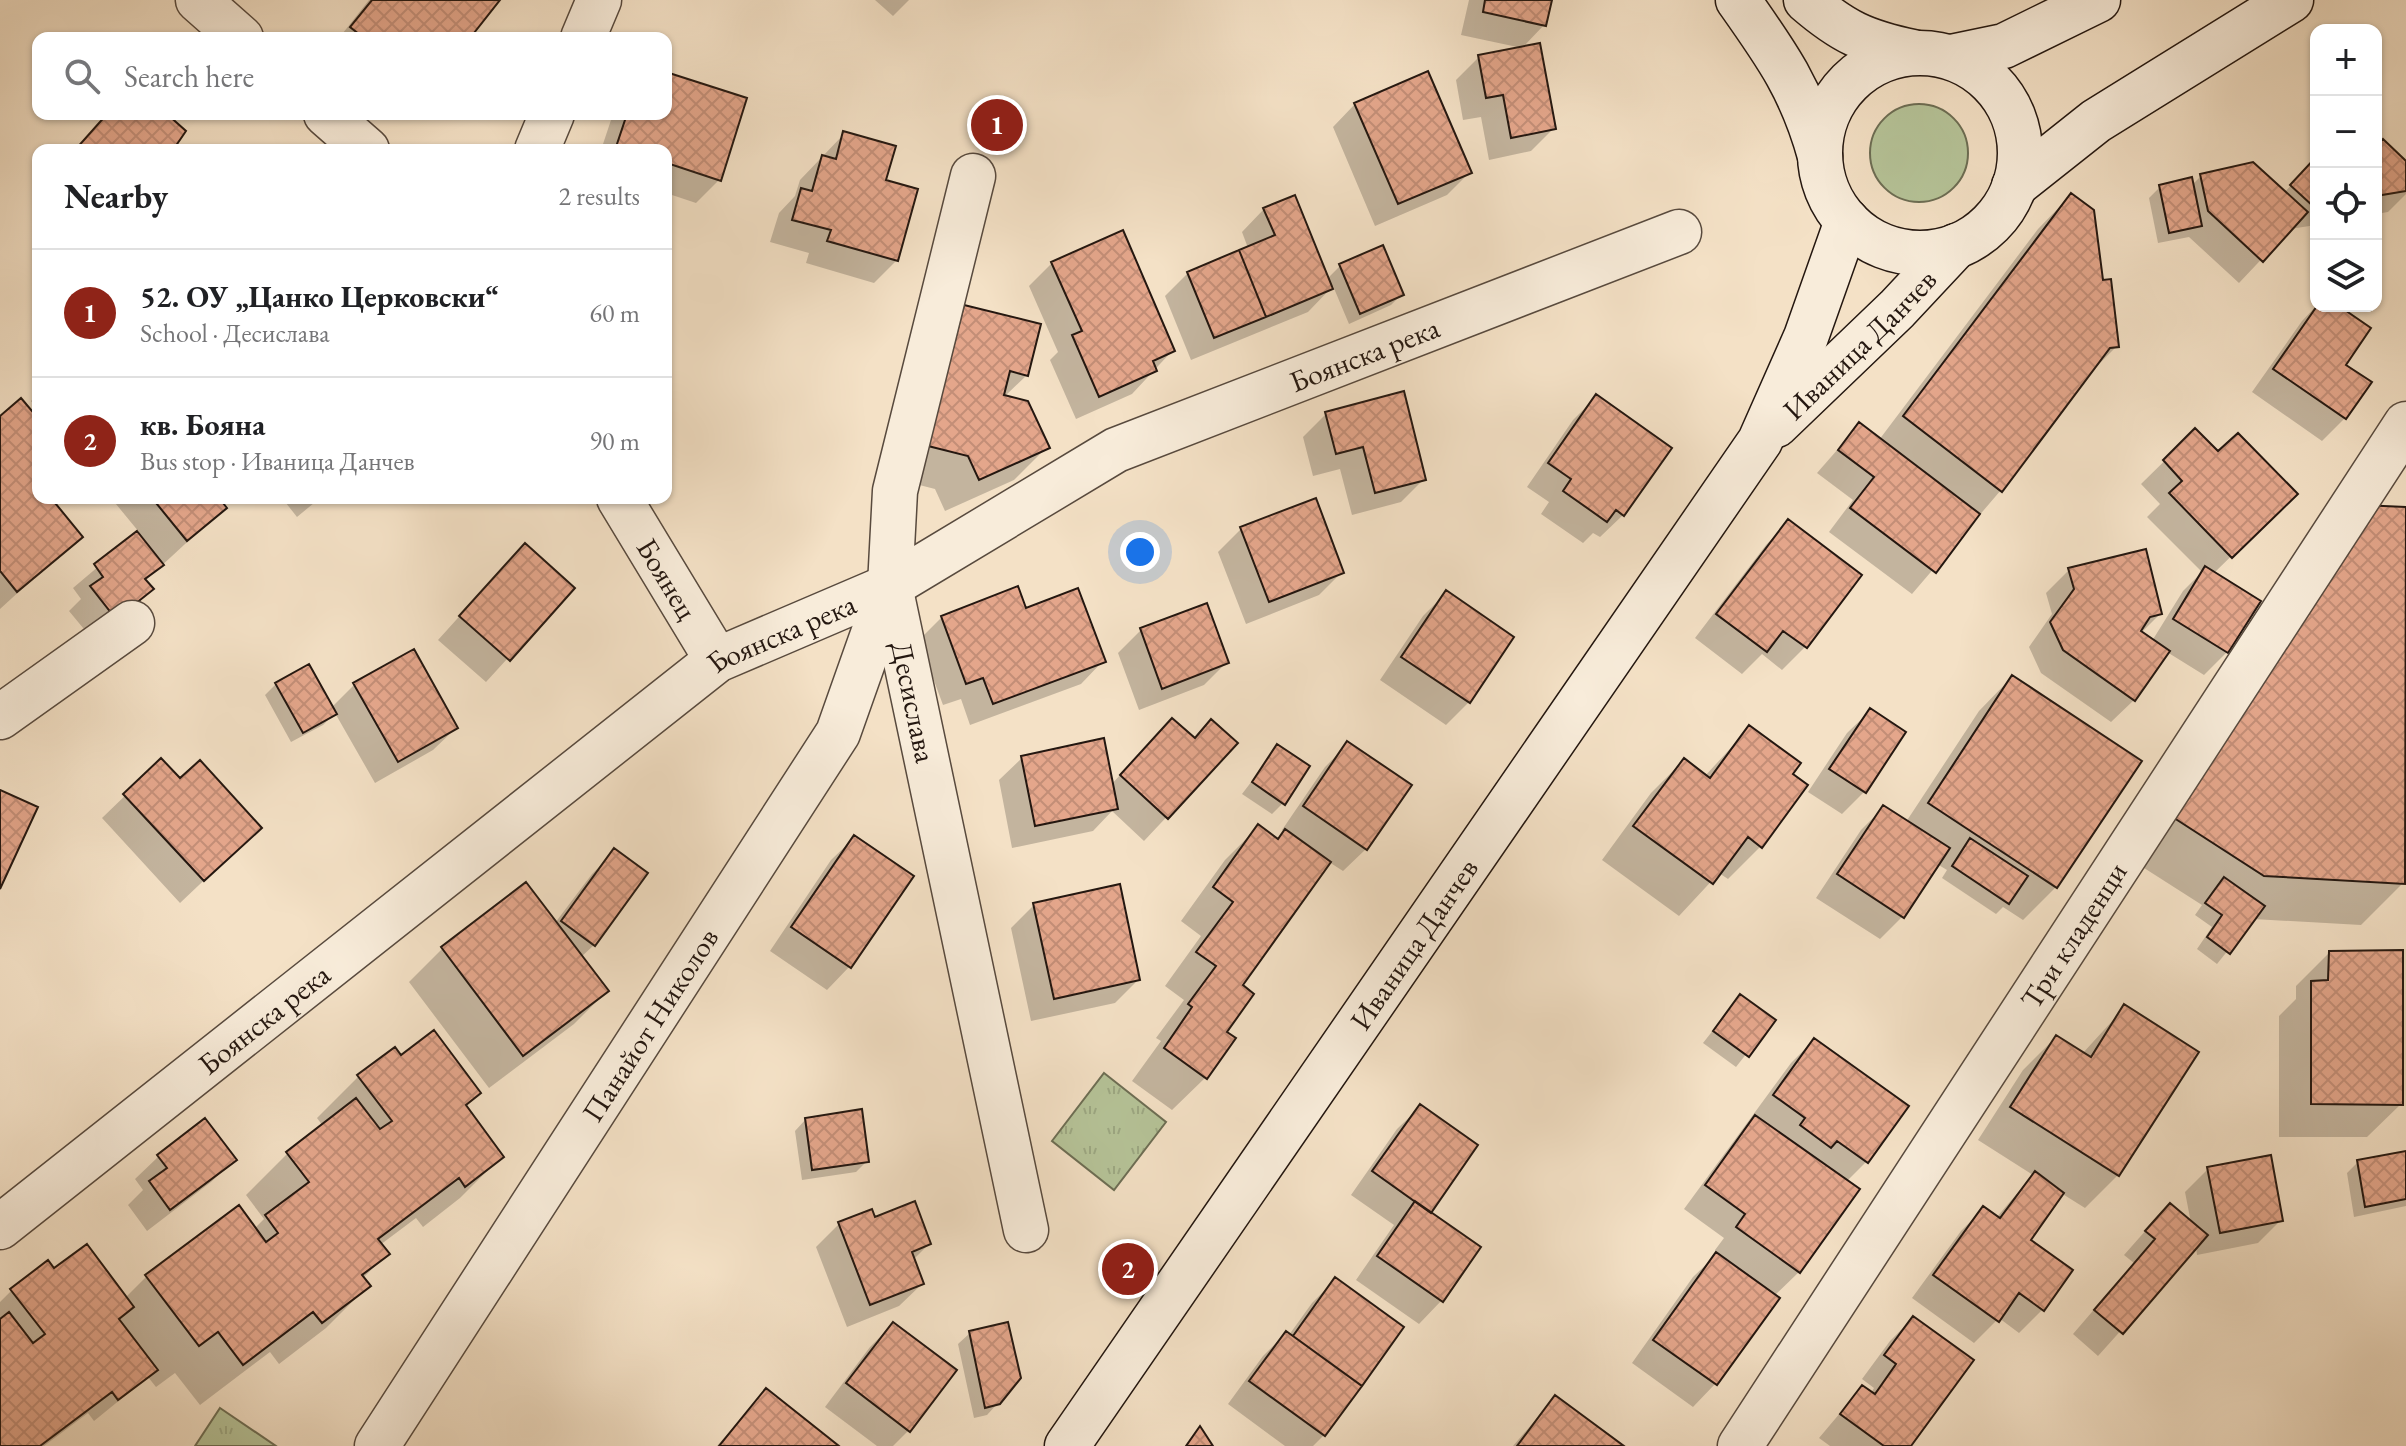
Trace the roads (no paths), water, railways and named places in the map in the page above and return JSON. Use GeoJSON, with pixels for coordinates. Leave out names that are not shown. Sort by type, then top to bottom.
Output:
{"type":"FeatureCollection","features":[{"type":"Feature","properties":{"kind":"street"},"geometry":{"type":"LineString","coordinates":[[198,0],[234,32]]}},
{"type":"Feature","properties":{"kind":"street"},"geometry":{"type":"LineString","coordinates":[[586,32],[599,0]]}},
{"type":"Feature","properties":{"kind":"street"},"geometry":{"type":"LineString","coordinates":[[1738,0],[1787,69],[1808,111],[1827,188],[1847,221],[1868,239],[1895,250],[1919,253],[1956,246],[1979,233],[2014,186],[2096,121],[2291,0]]}},
{"type":"Feature","properties":{"kind":"street"},"geometry":{"type":"LineString","coordinates":[[1806,0],[1836,26],[1868,43],[1932,55],[1981,73],[1995,86],[2013,116],[2020,151],[2014,186]]}},
{"type":"Feature","properties":{"kind":"street"},"geometry":{"type":"LineString","coordinates":[[1820,157],[1825,122],[1836,99],[1856,75],[1883,60],[2004,46],[2098,0]]}},
{"type":"Feature","properties":{"kind":"street"},"geometry":{"type":"LineString","coordinates":[[333,120],[360,144]]}},
{"type":"Feature","properties":{"kind":"street"},"geometry":{"type":"LineString","coordinates":[[540,144],[550,120]]}},
{"type":"Feature","properties":{"kind":"street","name":"Десислава"},"geometry":{"type":"LineString","coordinates":[[973,176],[895,491],[890,586],[1026,1230]]}},
{"type":"Feature","properties":{"kind":"street","name":"Иваница Данчев"},"geometry":{"type":"LineString","coordinates":[[1069,1445],[1760,441],[1806,337],[1847,221]]}},
{"type":"Feature","properties":{"kind":"street","name":"Боянска река"},"geometry":{"type":"LineString","coordinates":[[0,1227],[717,660],[890,586],[1116,450],[1679,232]]}},
{"type":"Feature","properties":{"kind":"street","name":"Иваница Данчев"},"geometry":{"type":"LineString","coordinates":[[1760,441],[1897,309],[1956,246]]}},
{"type":"Feature","properties":{"kind":"street","name":"Три кладенци"},"geometry":{"type":"LineString","coordinates":[[1740,1446],[2406,424]]}},
{"type":"Feature","properties":{"kind":"street","name":"Боянец"},"geometry":{"type":"LineString","coordinates":[[623,504],[717,660]]}},
{"type":"Feature","properties":{"kind":"street","name":"Панайот Николов"},"geometry":{"type":"LineString","coordinates":[[377,1446],[838,733],[890,586]]}},
{"type":"Feature","properties":{"kind":"street"},"geometry":{"type":"LineString","coordinates":[[0,717],[132,623]]}},
{"type":"Feature","properties":{"kind":"place","name":"52. ОУ „Цанко Церковски“"},"geometry":{"type":"Point","coordinates":[997,125]}},
{"type":"Feature","properties":{"kind":"place","name":"кв. Бояна"},"geometry":{"type":"Point","coordinates":[1128,1269]}}]}
